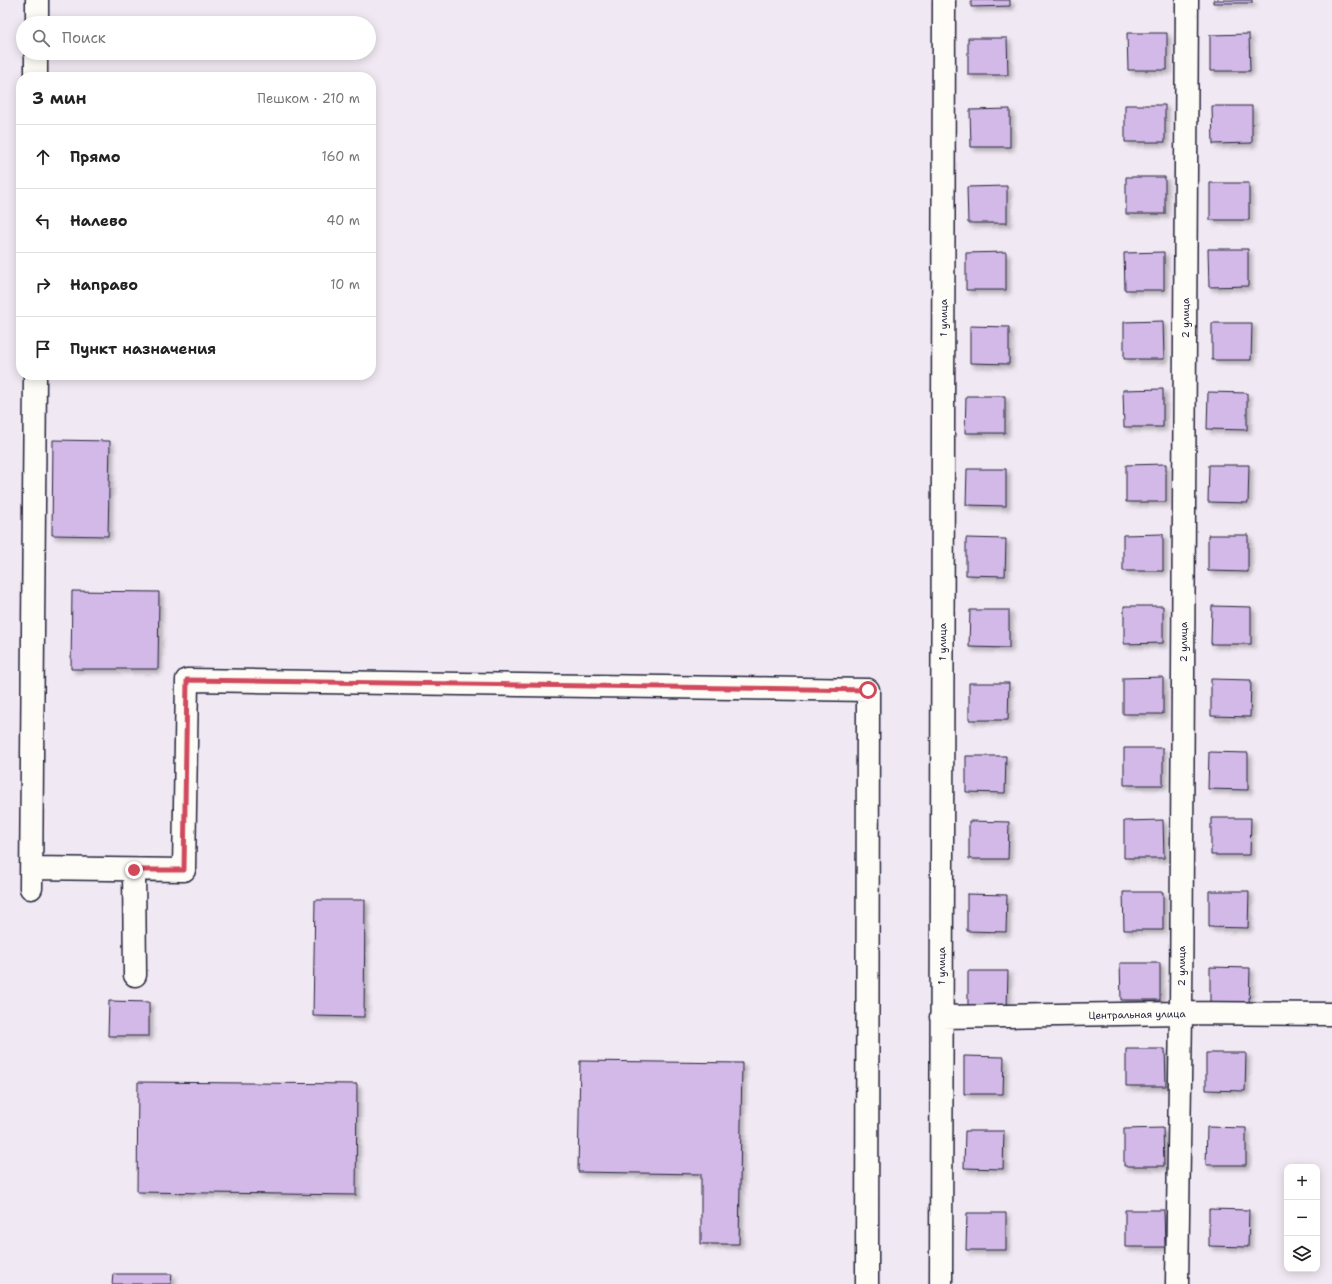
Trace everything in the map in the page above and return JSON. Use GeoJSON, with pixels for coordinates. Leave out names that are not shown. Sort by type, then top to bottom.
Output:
{"type":"FeatureCollection","features":[{"type":"Feature","properties":{"kind":"street"},"geometry":{"type":"LineString","coordinates":[[37,0],[37,16]]}},
{"type":"Feature","properties":{"kind":"street","name":"1 улица"},"geometry":{"type":"LineString","coordinates":[[941,1284],[944,0]]}},
{"type":"Feature","properties":{"kind":"street","name":"2 улица"},"geometry":{"type":"LineString","coordinates":[[1177,1284],[1181,1013],[1187,0]]}},
{"type":"Feature","properties":{"kind":"street"},"geometry":{"type":"LineString","coordinates":[[36,60],[36,72]]}},
{"type":"Feature","properties":{"kind":"street"},"geometry":{"type":"LineString","coordinates":[[35,380],[32,878],[134,870],[184,870],[187,680],[868,690],[867,1284]]}},
{"type":"Feature","properties":{"kind":"street"},"geometry":{"type":"LineString","coordinates":[[134,870],[135,975]]}},
{"type":"Feature","properties":{"kind":"street","name":"Центральная улица"},"geometry":{"type":"LineString","coordinates":[[941,1017],[1181,1013],[1332,1014]]}},
{"type":"Feature","properties":{"kind":"building"},"geometry":{"type":"Polygon","coordinates":[[[971,0],[1010,0],[1010,6],[971,7],[971,0]]]}},
{"type":"Feature","properties":{"kind":"building"},"geometry":{"type":"Polygon","coordinates":[[[1213,0],[1252,0],[1252,3],[1213,3],[1213,0]]]}},
{"type":"Feature","properties":{"kind":"building"},"geometry":{"type":"Polygon","coordinates":[[[1127,33],[1167,33],[1167,70],[1128,70],[1127,33]]]}},
{"type":"Feature","properties":{"kind":"building"},"geometry":{"type":"Polygon","coordinates":[[[1249,34],[1250,71],[1210,71],[1210,35],[1249,34]]]}},
{"type":"Feature","properties":{"kind":"building"},"geometry":{"type":"Polygon","coordinates":[[[968,38],[1007,38],[1008,75],[968,75],[968,38]]]}},
{"type":"Feature","properties":{"kind":"building"},"geometry":{"type":"Polygon","coordinates":[[[1125,105],[1165,105],[1165,142],[1125,142],[1125,105]]]}},
{"type":"Feature","properties":{"kind":"building"},"geometry":{"type":"Polygon","coordinates":[[[1212,106],[1252,106],[1252,143],[1213,144],[1212,106]]]}},
{"type":"Feature","properties":{"kind":"building"},"geometry":{"type":"Polygon","coordinates":[[[1010,109],[1010,147],[971,147],[970,110],[1010,109]]]}},
{"type":"Feature","properties":{"kind":"building"},"geometry":{"type":"Polygon","coordinates":[[[1126,177],[1165,177],[1165,214],[1126,214],[1126,177]]]}},
{"type":"Feature","properties":{"kind":"building"},"geometry":{"type":"Polygon","coordinates":[[[1210,183],[1249,183],[1249,220],[1210,220],[1210,183]]]}},
{"type":"Feature","properties":{"kind":"building"},"geometry":{"type":"Polygon","coordinates":[[[1007,186],[1007,223],[968,223],[967,187],[1007,186]]]}},
{"type":"Feature","properties":{"kind":"building"},"geometry":{"type":"Polygon","coordinates":[[[1208,249],[1248,249],[1248,286],[1209,287],[1208,249]]]}},
{"type":"Feature","properties":{"kind":"building"},"geometry":{"type":"Polygon","coordinates":[[[1006,252],[1006,290],[966,290],[966,253],[1006,252]]]}},
{"type":"Feature","properties":{"kind":"building"},"geometry":{"type":"Polygon","coordinates":[[[1164,252],[1164,290],[1125,290],[1124,253],[1164,252]]]}},
{"type":"Feature","properties":{"kind":"building"},"geometry":{"type":"Polygon","coordinates":[[[1163,321],[1164,359],[1124,359],[1124,322],[1163,321]]]}},
{"type":"Feature","properties":{"kind":"building"},"geometry":{"type":"Polygon","coordinates":[[[1212,323],[1252,323],[1251,360],[1212,360],[1212,323]]]}},
{"type":"Feature","properties":{"kind":"building"},"geometry":{"type":"Polygon","coordinates":[[[970,326],[1009,327],[1009,364],[970,363],[970,326]]]}},
{"type":"Feature","properties":{"kind":"building"},"geometry":{"type":"Polygon","coordinates":[[[1163,389],[1163,427],[1124,427],[1123,390],[1163,389]]]}},
{"type":"Feature","properties":{"kind":"building"},"geometry":{"type":"Polygon","coordinates":[[[1208,392],[1247,393],[1247,430],[1207,429],[1208,392]]]}},
{"type":"Feature","properties":{"kind":"building"},"geometry":{"type":"Polygon","coordinates":[[[966,396],[1005,396],[1005,433],[965,433],[966,396]]]}},
{"type":"Feature","properties":{"kind":"building"},"geometry":{"type":"Polygon","coordinates":[[[53,440],[110,441],[108,536],[52,535],[53,440]]]}},
{"type":"Feature","properties":{"kind":"building"},"geometry":{"type":"Polygon","coordinates":[[[1166,464],[1166,502],[1126,502],[1126,465],[1166,464]]]}},
{"type":"Feature","properties":{"kind":"building"},"geometry":{"type":"Polygon","coordinates":[[[1209,465],[1249,465],[1248,503],[1208,502],[1209,465]]]}},
{"type":"Feature","properties":{"kind":"building"},"geometry":{"type":"Polygon","coordinates":[[[967,469],[1006,469],[1006,506],[966,505],[967,469]]]}},
{"type":"Feature","properties":{"kind":"building"},"geometry":{"type":"Polygon","coordinates":[[[1163,534],[1163,571],[1123,571],[1123,535],[1163,534]]]}},
{"type":"Feature","properties":{"kind":"building"},"geometry":{"type":"Polygon","coordinates":[[[1208,535],[1248,535],[1248,572],[1208,571],[1208,535]]]}},
{"type":"Feature","properties":{"kind":"building"},"geometry":{"type":"Polygon","coordinates":[[[966,538],[1006,539],[1005,576],[966,575],[966,538]]]}},
{"type":"Feature","properties":{"kind":"building"},"geometry":{"type":"Polygon","coordinates":[[[72,591],[159,592],[158,669],[71,669],[72,591]]]}},
{"type":"Feature","properties":{"kind":"building"},"geometry":{"type":"Polygon","coordinates":[[[1124,606],[1163,606],[1163,643],[1124,644],[1124,606]]]}},
{"type":"Feature","properties":{"kind":"building"},"geometry":{"type":"Polygon","coordinates":[[[1212,606],[1251,607],[1251,644],[1211,644],[1212,606]]]}},
{"type":"Feature","properties":{"kind":"building"},"geometry":{"type":"Polygon","coordinates":[[[970,610],[1009,610],[1009,648],[969,647],[970,610]]]}},
{"type":"Feature","properties":{"kind":"building"},"geometry":{"type":"Polygon","coordinates":[[[1163,677],[1163,714],[1123,714],[1123,678],[1163,677]]]}},
{"type":"Feature","properties":{"kind":"building"},"geometry":{"type":"Polygon","coordinates":[[[1211,679],[1251,680],[1250,717],[1211,716],[1211,679]]]}},
{"type":"Feature","properties":{"kind":"building"},"geometry":{"type":"Polygon","coordinates":[[[969,683],[1009,683],[1008,720],[969,720],[969,683]]]}},
{"type":"Feature","properties":{"kind":"building"},"geometry":{"type":"Polygon","coordinates":[[[1124,748],[1163,748],[1163,785],[1124,785],[1124,748]]]}},
{"type":"Feature","properties":{"kind":"building"},"geometry":{"type":"Polygon","coordinates":[[[1209,752],[1248,753],[1248,790],[1208,789],[1209,752]]]}},
{"type":"Feature","properties":{"kind":"building"},"geometry":{"type":"Polygon","coordinates":[[[966,756],[1006,756],[1005,793],[966,792],[966,756]]]}},
{"type":"Feature","properties":{"kind":"building"},"geometry":{"type":"Polygon","coordinates":[[[1211,818],[1251,818],[1250,855],[1211,855],[1211,818]]]}},
{"type":"Feature","properties":{"kind":"building"},"geometry":{"type":"Polygon","coordinates":[[[1163,820],[1164,858],[1124,858],[1124,821],[1163,820]]]}},
{"type":"Feature","properties":{"kind":"building"},"geometry":{"type":"Polygon","coordinates":[[[969,821],[1009,822],[1008,859],[969,859],[969,821]]]}},
{"type":"Feature","properties":{"kind":"building"},"geometry":{"type":"Polygon","coordinates":[[[1209,891],[1249,891],[1248,928],[1209,927],[1209,891]]]}},
{"type":"Feature","properties":{"kind":"building"},"geometry":{"type":"Polygon","coordinates":[[[1123,892],[1163,892],[1163,930],[1124,930],[1123,892]]]}},
{"type":"Feature","properties":{"kind":"building"},"geometry":{"type":"Polygon","coordinates":[[[967,894],[1007,895],[1006,932],[967,931],[967,894]]]}},
{"type":"Feature","properties":{"kind":"building"},"geometry":{"type":"Polygon","coordinates":[[[315,900],[365,900],[364,1017],[313,1016],[315,900]]]}},
{"type":"Feature","properties":{"kind":"building"},"geometry":{"type":"Polygon","coordinates":[[[1120,963],[1160,963],[1160,1000],[1121,1000],[1120,963]]]}},
{"type":"Feature","properties":{"kind":"building"},"geometry":{"type":"Polygon","coordinates":[[[1210,967],[1250,968],[1249,1005],[1210,1004],[1210,967]]]}},
{"type":"Feature","properties":{"kind":"building"},"geometry":{"type":"Polygon","coordinates":[[[968,971],[1008,971],[1007,1008],[968,1008],[968,971]]]}},
{"type":"Feature","properties":{"kind":"building"},"geometry":{"type":"Polygon","coordinates":[[[109,1001],[149,1002],[149,1036],[108,1036],[109,1001]]]}},
{"type":"Feature","properties":{"kind":"building"},"geometry":{"type":"Polygon","coordinates":[[[1126,1049],[1165,1049],[1166,1086],[1126,1086],[1126,1049]]]}},
{"type":"Feature","properties":{"kind":"building"},"geometry":{"type":"Polygon","coordinates":[[[1206,1053],[1246,1053],[1245,1091],[1206,1090],[1206,1053]]]}},
{"type":"Feature","properties":{"kind":"building"},"geometry":{"type":"Polygon","coordinates":[[[964,1056],[1004,1057],[1003,1094],[964,1094],[964,1056]]]}},
{"type":"Feature","properties":{"kind":"building"},"geometry":{"type":"Polygon","coordinates":[[[580,1061],[742,1063],[739,1244],[701,1244],[701,1174],[578,1172],[580,1061]]]}},
{"type":"Feature","properties":{"kind":"building"},"geometry":{"type":"Polygon","coordinates":[[[138,1082],[357,1084],[356,1195],[137,1192],[138,1082]]]}},
{"type":"Feature","properties":{"kind":"building"},"geometry":{"type":"Polygon","coordinates":[[[1207,1127],[1246,1128],[1246,1165],[1206,1165],[1207,1127]]]}},
{"type":"Feature","properties":{"kind":"building"},"geometry":{"type":"Polygon","coordinates":[[[1163,1128],[1164,1166],[1124,1166],[1124,1129],[1163,1128]]]}},
{"type":"Feature","properties":{"kind":"building"},"geometry":{"type":"Polygon","coordinates":[[[965,1131],[1004,1131],[1003,1169],[964,1168],[965,1131]]]}},
{"type":"Feature","properties":{"kind":"building"},"geometry":{"type":"Polygon","coordinates":[[[1209,1209],[1249,1210],[1248,1247],[1209,1246],[1209,1209]]]}},
{"type":"Feature","properties":{"kind":"building"},"geometry":{"type":"Polygon","coordinates":[[[1125,1210],[1164,1210],[1165,1247],[1125,1247],[1125,1210]]]}},
{"type":"Feature","properties":{"kind":"building"},"geometry":{"type":"Polygon","coordinates":[[[967,1213],[1006,1213],[1006,1250],[966,1250],[967,1213]]]}},
{"type":"Feature","properties":{"kind":"building"},"geometry":{"type":"Polygon","coordinates":[[[113,1274],[172,1274],[171,1284],[112,1284],[113,1274]]]}},
{"type":"Feature","properties":{"kind":"route"},"geometry":{"type":"LineString","coordinates":[[134,870],[184,870],[187,680],[868,690]]}}]}
